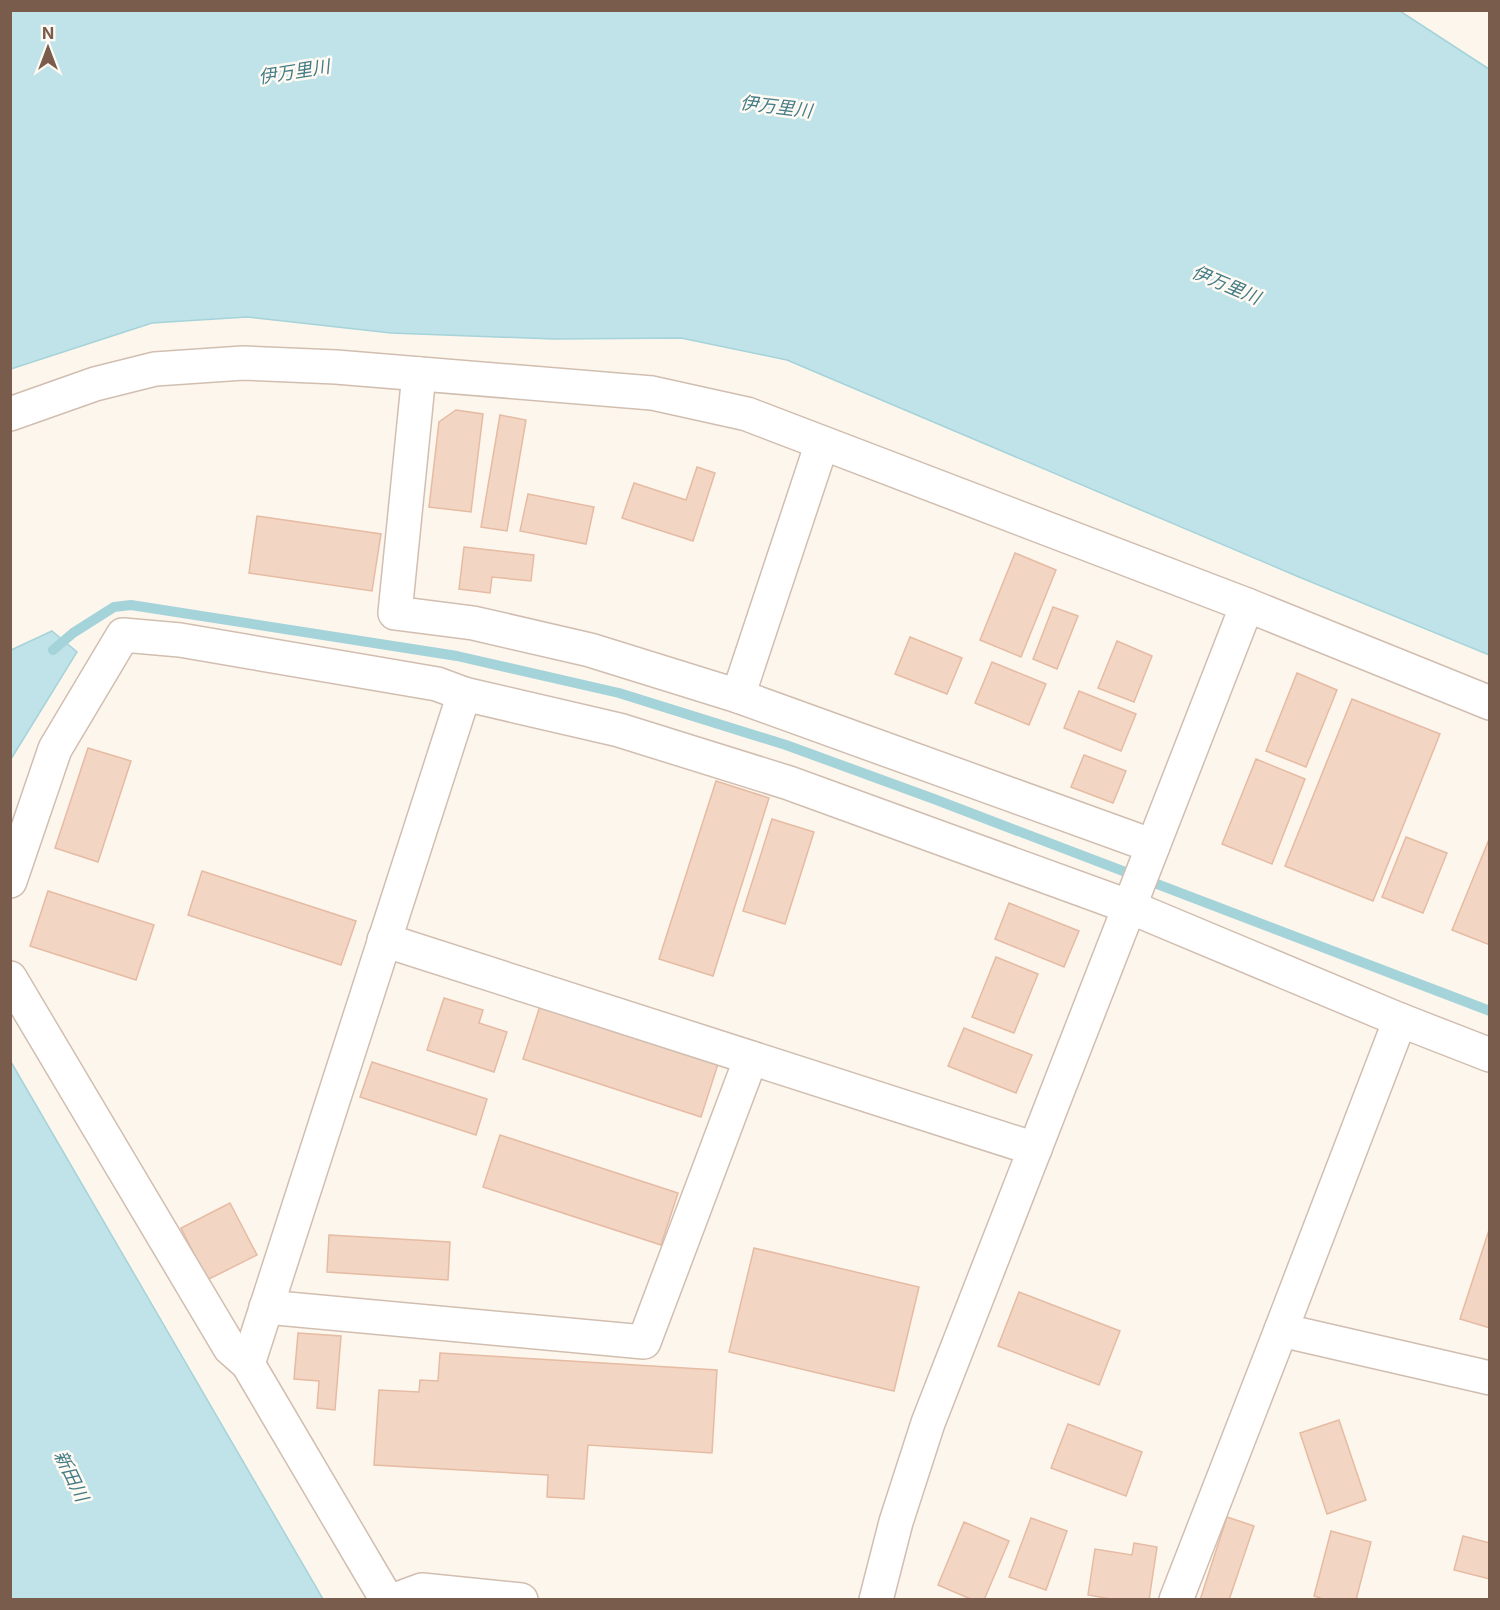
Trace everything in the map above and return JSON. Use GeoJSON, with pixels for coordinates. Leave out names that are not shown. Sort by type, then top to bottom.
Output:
{"type":"FeatureCollection","features":[{"type":"Feature","properties":{"kind":"street"},"geometry":{"type":"LineString","coordinates":[[10,414],[95,384],[155,369],[243,363],[336,367],[652,393],[747,414],[1247,605],[1490,702]]}},
{"type":"Feature","properties":{"kind":"street"},"geometry":{"type":"LineString","coordinates":[[419,374],[395,613],[473,623],[590,650],[738,696],[1153,846]]}},
{"type":"Feature","properties":{"kind":"street"},"geometry":{"type":"LineString","coordinates":[[738,696],[822,443]]}},
{"type":"Feature","properties":{"kind":"street"},"geometry":{"type":"LineString","coordinates":[[876,1599],[896,1522],[928,1423],[1247,605]]}},
{"type":"Feature","properties":{"kind":"street"},"geometry":{"type":"LineString","coordinates":[[10,881],[55,749],[123,635],[180,640],[437,684],[464,694],[619,730],[789,783],[1130,907],[1400,1020],[1490,1055]]}},
{"type":"Feature","properties":{"kind":"street"},"geometry":{"type":"LineString","coordinates":[[248,1364],[464,694]]}},
{"type":"Feature","properties":{"kind":"street"},"geometry":{"type":"LineString","coordinates":[[384,940],[1035,1149]]}},
{"type":"Feature","properties":{"kind":"street"},"geometry":{"type":"LineString","coordinates":[[10,978],[230,1348],[248,1364],[387,1599]]}},
{"type":"Feature","properties":{"kind":"street"},"geometry":{"type":"LineString","coordinates":[[1176,1599],[1400,1020]]}},
{"type":"Feature","properties":{"kind":"street"},"geometry":{"type":"LineString","coordinates":[[266,1306],[644,1342],[751,1058]]}},
{"type":"Feature","properties":{"kind":"street"},"geometry":{"type":"LineString","coordinates":[[1281,1330],[1490,1378]]}},
{"type":"Feature","properties":{"kind":"street"},"geometry":{"type":"LineString","coordinates":[[395,1599],[422,1590],[521,1599]]}},
{"type":"Feature","properties":{"kind":"water","name":"伊万里川"},"geometry":{"type":"Polygon","coordinates":[[[10,11],[1400,11],[1489,69],[1489,655],[787,360],[681,338],[554,339],[391,333],[247,317],[152,323],[11,369],[10,11]]]}},
{"type":"Feature","properties":{"kind":"water"},"geometry":{"type":"Polygon","coordinates":[[[52,631],[77,652],[11,759],[11,650],[52,631]]]}},
{"type":"Feature","properties":{"kind":"water","name":"新田川"},"geometry":{"type":"Polygon","coordinates":[[[11,1062],[323,1599],[11,1599],[11,1062]]]}},
{"type":"Feature","properties":{"kind":"building"},"geometry":{"type":"Polygon","coordinates":[[[456,410],[483,414],[471,512],[429,507],[439,422],[456,410]]]}},
{"type":"Feature","properties":{"kind":"building"},"geometry":{"type":"Polygon","coordinates":[[[500,415],[526,420],[507,531],[481,527],[500,415]]]}},
{"type":"Feature","properties":{"kind":"building"},"geometry":{"type":"Polygon","coordinates":[[[697,467],[715,473],[693,541],[622,518],[634,483],[686,500],[697,467]]]}},
{"type":"Feature","properties":{"kind":"building"},"geometry":{"type":"Polygon","coordinates":[[[528,494],[594,507],[586,544],[520,531],[528,494]]]}},
{"type":"Feature","properties":{"kind":"building"},"geometry":{"type":"Polygon","coordinates":[[[257,516],[381,534],[372,591],[249,573],[257,516]]]}},
{"type":"Feature","properties":{"kind":"building"},"geometry":{"type":"Polygon","coordinates":[[[464,547],[534,555],[531,581],[492,577],[490,593],[459,589],[464,547]]]}},
{"type":"Feature","properties":{"kind":"building"},"geometry":{"type":"Polygon","coordinates":[[[1015,553],[1056,570],[1021,657],[980,640],[1015,553]]]}},
{"type":"Feature","properties":{"kind":"building"},"geometry":{"type":"Polygon","coordinates":[[[1053,607],[1078,616],[1057,669],[1033,659],[1053,607]]]}},
{"type":"Feature","properties":{"kind":"building"},"geometry":{"type":"Polygon","coordinates":[[[910,637],[962,658],[947,694],[895,674],[910,637]]]}},
{"type":"Feature","properties":{"kind":"building"},"geometry":{"type":"Polygon","coordinates":[[[1117,641],[1152,656],[1134,702],[1098,688],[1117,641]]]}},
{"type":"Feature","properties":{"kind":"building"},"geometry":{"type":"Polygon","coordinates":[[[992,662],[1046,684],[1029,725],[975,703],[992,662]]]}},
{"type":"Feature","properties":{"kind":"building"},"geometry":{"type":"Polygon","coordinates":[[[1297,673],[1337,690],[1306,767],[1266,751],[1297,673]]]}},
{"type":"Feature","properties":{"kind":"building"},"geometry":{"type":"Polygon","coordinates":[[[1079,691],[1136,714],[1121,751],[1064,728],[1079,691]]]}},
{"type":"Feature","properties":{"kind":"building"},"geometry":{"type":"Polygon","coordinates":[[[1352,699],[1440,734],[1373,901],[1285,866],[1352,699]]]}},
{"type":"Feature","properties":{"kind":"building"},"geometry":{"type":"Polygon","coordinates":[[[88,748],[131,761],[98,862],[55,848],[88,748]]]}},
{"type":"Feature","properties":{"kind":"building"},"geometry":{"type":"Polygon","coordinates":[[[1084,755],[1126,771],[1113,803],[1071,787],[1084,755]]]}},
{"type":"Feature","properties":{"kind":"building"},"geometry":{"type":"Polygon","coordinates":[[[1256,759],[1305,779],[1272,864],[1222,844],[1256,759]]]}},
{"type":"Feature","properties":{"kind":"building"},"geometry":{"type":"Polygon","coordinates":[[[716,781],[769,798],[713,976],[659,959],[716,781]]]}},
{"type":"Feature","properties":{"kind":"building"},"geometry":{"type":"Polygon","coordinates":[[[772,819],[814,832],[785,924],[743,911],[772,819]]]}},
{"type":"Feature","properties":{"kind":"building"},"geometry":{"type":"Polygon","coordinates":[[[1406,837],[1447,853],[1423,913],[1382,897],[1406,837]]]}},
{"type":"Feature","properties":{"kind":"building"},"geometry":{"type":"Polygon","coordinates":[[[1490,837],[1490,945],[1452,930],[1490,837]]]}},
{"type":"Feature","properties":{"kind":"building"},"geometry":{"type":"Polygon","coordinates":[[[202,871],[356,921],[341,965],[188,915],[202,871]]]}},
{"type":"Feature","properties":{"kind":"building"},"geometry":{"type":"Polygon","coordinates":[[[48,891],[154,925],[136,980],[30,946],[48,891]]]}},
{"type":"Feature","properties":{"kind":"building"},"geometry":{"type":"Polygon","coordinates":[[[1009,903],[1079,931],[1064,967],[995,939],[1009,903]]]}},
{"type":"Feature","properties":{"kind":"building"},"geometry":{"type":"Polygon","coordinates":[[[996,957],[1038,974],[1014,1033],[972,1017],[996,957]]]}},
{"type":"Feature","properties":{"kind":"building"},"geometry":{"type":"Polygon","coordinates":[[[444,998],[483,1010],[479,1023],[507,1032],[494,1072],[427,1050],[444,998]]]}},
{"type":"Feature","properties":{"kind":"building"},"geometry":{"type":"Polygon","coordinates":[[[540,1006],[718,1064],[701,1117],[523,1059],[540,1006]]]}},
{"type":"Feature","properties":{"kind":"building"},"geometry":{"type":"Polygon","coordinates":[[[964,1028],[1032,1055],[1016,1093],[948,1066],[964,1028]]]}},
{"type":"Feature","properties":{"kind":"building"},"geometry":{"type":"Polygon","coordinates":[[[372,1062],[487,1099],[476,1135],[360,1097],[372,1062]]]}},
{"type":"Feature","properties":{"kind":"building"},"geometry":{"type":"Polygon","coordinates":[[[500,1135],[678,1193],[661,1245],[483,1187],[500,1135]]]}},
{"type":"Feature","properties":{"kind":"building"},"geometry":{"type":"Polygon","coordinates":[[[230,1203],[257,1255],[207,1280],[181,1228],[230,1203]]]}},
{"type":"Feature","properties":{"kind":"building"},"geometry":{"type":"Polygon","coordinates":[[[1490,1227],[1490,1328],[1460,1319],[1490,1227]]]}},
{"type":"Feature","properties":{"kind":"building"},"geometry":{"type":"Polygon","coordinates":[[[329,1235],[450,1242],[448,1280],[327,1272],[329,1235]]]}},
{"type":"Feature","properties":{"kind":"building"},"geometry":{"type":"Polygon","coordinates":[[[754,1248],[919,1287],[894,1391],[729,1352],[754,1248]]]}},
{"type":"Feature","properties":{"kind":"building"},"geometry":{"type":"Polygon","coordinates":[[[1019,1292],[1120,1331],[1099,1385],[998,1346],[1019,1292]]]}},
{"type":"Feature","properties":{"kind":"building"},"geometry":{"type":"Polygon","coordinates":[[[298,1333],[341,1336],[335,1410],[317,1408],[319,1381],[294,1379],[298,1333]]]}},
{"type":"Feature","properties":{"kind":"building"},"geometry":{"type":"Polygon","coordinates":[[[440,1353],[717,1370],[712,1453],[588,1445],[584,1499],[547,1497],[548,1475],[374,1465],[379,1390],[419,1392],[420,1380],[438,1381],[440,1353]]]}},
{"type":"Feature","properties":{"kind":"building"},"geometry":{"type":"Polygon","coordinates":[[[1339,1420],[1366,1500],[1327,1514],[1300,1433],[1339,1420]]]}},
{"type":"Feature","properties":{"kind":"building"},"geometry":{"type":"Polygon","coordinates":[[[1068,1424],[1142,1452],[1126,1496],[1051,1468],[1068,1424]]]}},
{"type":"Feature","properties":{"kind":"building"},"geometry":{"type":"Polygon","coordinates":[[[1227,1517],[1254,1526],[1229,1600],[1200,1600],[1227,1517]]]}},
{"type":"Feature","properties":{"kind":"building"},"geometry":{"type":"Polygon","coordinates":[[[1031,1518],[1067,1531],[1046,1590],[1009,1577],[1031,1518]]]}},
{"type":"Feature","properties":{"kind":"building"},"geometry":{"type":"Polygon","coordinates":[[[964,1522],[1009,1541],[984,1600],[973,1600],[938,1585],[964,1522]]]}},
{"type":"Feature","properties":{"kind":"building"},"geometry":{"type":"Polygon","coordinates":[[[1331,1531],[1371,1542],[1356,1600],[1326,1600],[1314,1596],[1331,1531]]]}},
{"type":"Feature","properties":{"kind":"building"},"geometry":{"type":"Polygon","coordinates":[[[1463,1536],[1490,1543],[1490,1579],[1454,1570],[1463,1536]]]}},
{"type":"Feature","properties":{"kind":"building"},"geometry":{"type":"Polygon","coordinates":[[[1134,1543],[1157,1547],[1149,1600],[1116,1600],[1088,1595],[1095,1549],[1132,1555],[1134,1543]]]}},
{"type":"Feature","properties":{"kind":"waterway"},"geometry":{"type":"LineString","coordinates":[[53,650],[73,633],[114,607],[131,605],[457,656],[619,693],[786,745],[934,799],[1490,1011]]}}]}
